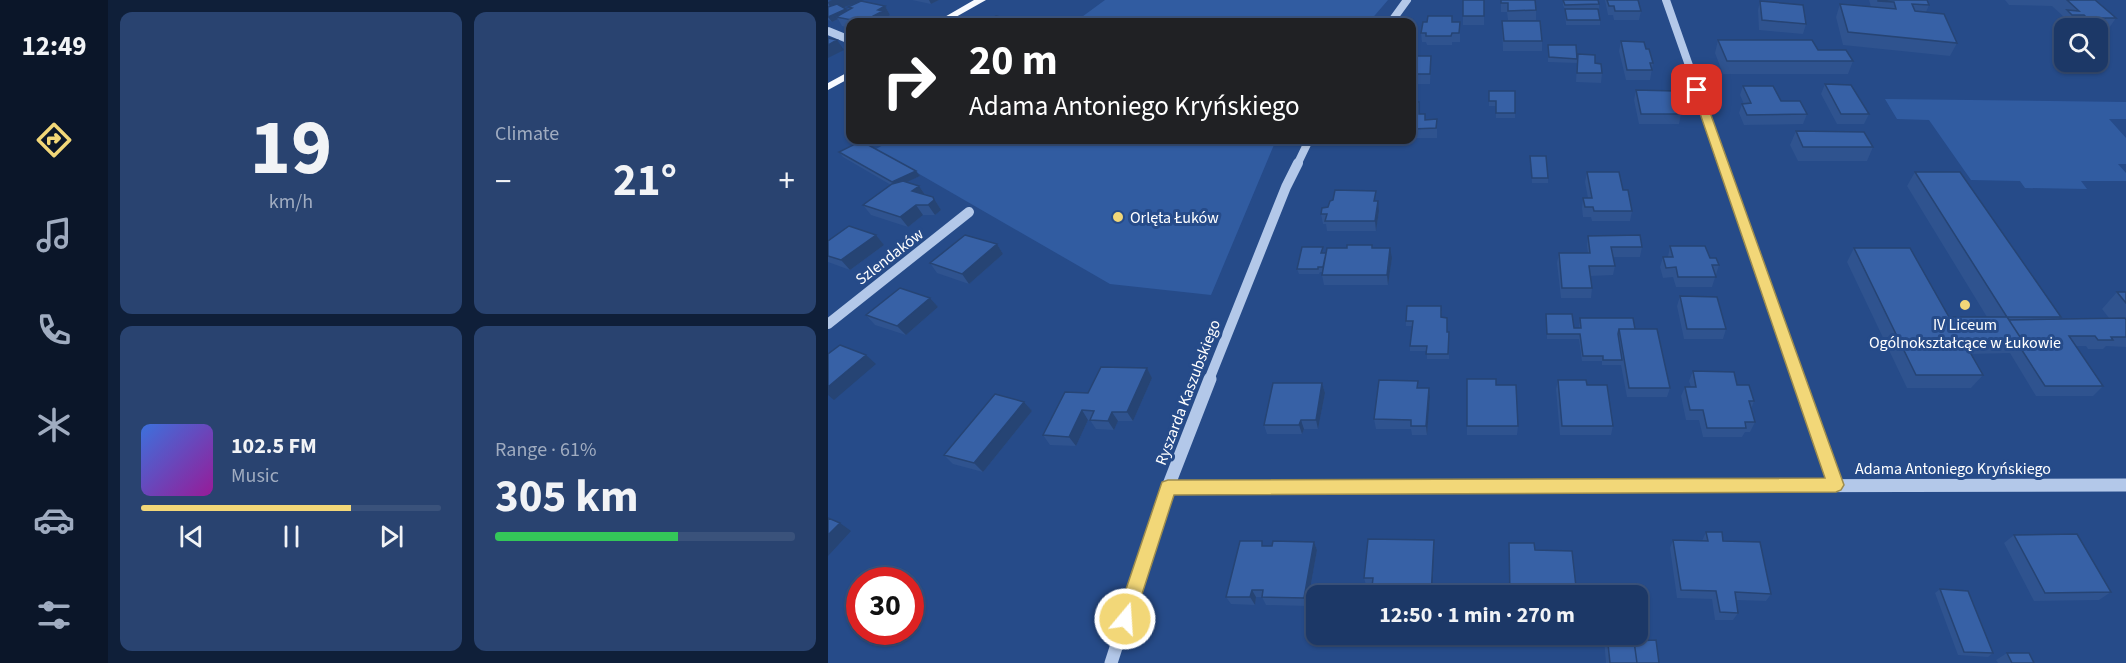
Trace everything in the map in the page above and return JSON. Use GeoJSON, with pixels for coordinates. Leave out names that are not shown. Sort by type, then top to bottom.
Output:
{"type":"FeatureCollection","features":[{"type":"Feature","properties":{"kind":"main road"},"geometry":{"type":"LineString","coordinates":[[948,18],[981,0]]}},
{"type":"Feature","properties":{"kind":"main road"},"geometry":{"type":"LineString","coordinates":[[828,87],[846,76]]}},
{"type":"Feature","properties":{"kind":"street"},"geometry":{"type":"LineString","coordinates":[[1394,18],[1407,0]]}},
{"type":"Feature","properties":{"kind":"street"},"geometry":{"type":"LineString","coordinates":[[1666,0],[1836,485]]}},
{"type":"Feature","properties":{"kind":"street"},"geometry":{"type":"LineString","coordinates":[[828,31],[846,38]]}},
{"type":"Feature","properties":{"kind":"street","name":"Ryszarda Kaszubskiego"},"geometry":{"type":"LineString","coordinates":[[1111,663],[1168,488],[1250,276],[1286,187],[1307,144]]}},
{"type":"Feature","properties":{"kind":"street","name":"Szlendaków"},"geometry":{"type":"LineString","coordinates":[[828,324],[969,212]]}},
{"type":"Feature","properties":{"kind":"street","name":"Adama Antoniego Kryńskiego"},"geometry":{"type":"LineString","coordinates":[[1168,488],[2126,485]]}},
{"type":"Feature","properties":{"kind":"shaded area"},"geometry":{"type":"Polygon","coordinates":[[[1105,0],[1388,0],[1372,18],[1080,18],[1105,0]]]}},
{"type":"Feature","properties":{"kind":"shaded area"},"geometry":{"type":"Polygon","coordinates":[[[1885,99],[2126,102],[2126,119],[2109,119],[2126,138],[2126,164],[2118,164],[2126,173],[2126,181],[2081,181],[2087,189],[2025,188],[2020,181],[1971,180],[1929,120],[1897,119],[1885,99]]]}},
{"type":"Feature","properties":{"kind":"shaded area","name":"Orlęta Łuków"},"geometry":{"type":"Polygon","coordinates":[[[885,144],[1274,144],[1211,295],[1110,284],[876,149],[885,144]]]}},
{"type":"Feature","properties":{"kind":"building"},"geometry":{"type":"Polygon","coordinates":[[[1463,0],[1484,0],[1484,16],[1463,16],[1463,0]]]}},
{"type":"Feature","properties":{"kind":"building"},"geometry":{"type":"Polygon","coordinates":[[[1501,0],[1535,0],[1536,10],[1508,11],[1508,3],[1501,3],[1501,0]]]}},
{"type":"Feature","properties":{"kind":"building"},"geometry":{"type":"Polygon","coordinates":[[[1563,0],[1598,0],[1599,4],[1565,5],[1563,0]]]}},
{"type":"Feature","properties":{"kind":"building"},"geometry":{"type":"Polygon","coordinates":[[[1607,0],[1638,0],[1641,11],[1615,11],[1614,6],[1609,6],[1607,0]]]}},
{"type":"Feature","properties":{"kind":"building"},"geometry":{"type":"Polygon","coordinates":[[[1878,0],[1927,0],[1929,5],[1912,4],[1915,11],[1944,14],[1957,43],[1848,32],[1840,4],[1896,9],[1894,2],[1878,0]]]}},
{"type":"Feature","properties":{"kind":"building"},"geometry":{"type":"Polygon","coordinates":[[[2067,0],[2095,0],[2116,18],[2087,18],[2084,15],[2072,15],[2067,10],[2079,11],[2067,0]]]}},
{"type":"Feature","properties":{"kind":"building"},"geometry":{"type":"Polygon","coordinates":[[[861,1],[885,6],[878,10],[883,11],[870,18],[836,17],[852,8],[848,7],[861,1]]]}},
{"type":"Feature","properties":{"kind":"building"},"geometry":{"type":"Polygon","coordinates":[[[1760,1],[1803,5],[1806,24],[1762,20],[1760,1]]]}},
{"type":"Feature","properties":{"kind":"building"},"geometry":{"type":"Polygon","coordinates":[[[837,4],[846,9],[828,17],[828,7],[837,4]]]}},
{"type":"Feature","properties":{"kind":"building"},"geometry":{"type":"Polygon","coordinates":[[[1565,9],[1598,9],[1600,20],[1567,20],[1565,9]]]}},
{"type":"Feature","properties":{"kind":"building"},"geometry":{"type":"Polygon","coordinates":[[[1428,16],[1452,16],[1452,22],[1460,22],[1459,33],[1452,33],[1451,36],[1426,36],[1426,33],[1421,33],[1423,22],[1427,22],[1428,16]]]}},
{"type":"Feature","properties":{"kind":"building"},"geometry":{"type":"Polygon","coordinates":[[[1502,21],[1540,21],[1542,41],[1504,41],[1502,21]]]}},
{"type":"Feature","properties":{"kind":"building"},"geometry":{"type":"Polygon","coordinates":[[[828,38],[837,40],[828,45],[828,38]]]}},
{"type":"Feature","properties":{"kind":"building"},"geometry":{"type":"Polygon","coordinates":[[[1718,40],[1812,40],[1818,50],[1846,50],[1853,61],[1727,61],[1718,40]]]}},
{"type":"Feature","properties":{"kind":"building"},"geometry":{"type":"Polygon","coordinates":[[[1621,41],[1644,42],[1646,49],[1649,49],[1653,63],[1650,63],[1652,70],[1627,70],[1621,41]]]}},
{"type":"Feature","properties":{"kind":"building"},"geometry":{"type":"Polygon","coordinates":[[[1548,45],[1576,45],[1577,59],[1549,57],[1548,45]]]}},
{"type":"Feature","properties":{"kind":"building"},"geometry":{"type":"Polygon","coordinates":[[[1578,54],[1595,55],[1595,63],[1601,64],[1602,73],[1577,73],[1578,54]]]}},
{"type":"Feature","properties":{"kind":"building"},"geometry":{"type":"Polygon","coordinates":[[[1416,56],[1431,56],[1430,74],[1416,74],[1416,56]]]}},
{"type":"Feature","properties":{"kind":"building"},"geometry":{"type":"Polygon","coordinates":[[[1825,84],[1851,85],[1869,114],[1841,114],[1825,84]]]}},
{"type":"Feature","properties":{"kind":"building"},"geometry":{"type":"Polygon","coordinates":[[[1743,86],[1773,86],[1781,101],[1800,101],[1807,114],[1747,115],[1742,104],[1751,103],[1743,86]]]}},
{"type":"Feature","properties":{"kind":"building"},"geometry":{"type":"Polygon","coordinates":[[[1636,90],[1675,91],[1681,114],[1641,114],[1636,90]]]}},
{"type":"Feature","properties":{"kind":"building"},"geometry":{"type":"Polygon","coordinates":[[[1489,91],[1515,91],[1515,113],[1496,113],[1496,101],[1489,101],[1489,91]]]}},
{"type":"Feature","properties":{"kind":"building"},"geometry":{"type":"Polygon","coordinates":[[[1416,102],[1419,102],[1419,114],[1425,114],[1425,120],[1437,119],[1436,128],[1416,129],[1416,102]]]}},
{"type":"Feature","properties":{"kind":"building"},"geometry":{"type":"Polygon","coordinates":[[[1796,131],[1864,132],[1873,147],[1803,147],[1796,131]]]}},
{"type":"Feature","properties":{"kind":"building"},"geometry":{"type":"Polygon","coordinates":[[[855,144],[866,144],[916,171],[892,182],[839,152],[855,144]]]}},
{"type":"Feature","properties":{"kind":"building"},"geometry":{"type":"Polygon","coordinates":[[[1530,156],[1546,156],[1548,178],[1532,178],[1530,156]]]}},
{"type":"Feature","properties":{"kind":"building"},"geometry":{"type":"Polygon","coordinates":[[[1587,172],[1619,172],[1623,190],[1628,190],[1632,211],[1594,211],[1593,207],[1585,207],[1583,198],[1592,198],[1587,172]]]}},
{"type":"Feature","properties":{"kind":"building"},"geometry":{"type":"Polygon","coordinates":[[[1915,172],[1960,172],[2061,317],[2007,317],[1915,172]]]}},
{"type":"Feature","properties":{"kind":"building"},"geometry":{"type":"Polygon","coordinates":[[[903,181],[919,186],[912,191],[933,197],[934,200],[928,205],[916,205],[900,217],[863,205],[892,184],[903,181]]]}},
{"type":"Feature","properties":{"kind":"building"},"geometry":{"type":"Polygon","coordinates":[[[1335,190],[1376,191],[1374,201],[1378,201],[1375,221],[1325,221],[1327,214],[1321,214],[1322,208],[1328,207],[1330,201],[1333,200],[1335,190]]]}},
{"type":"Feature","properties":{"kind":"building"},"geometry":{"type":"Polygon","coordinates":[[[849,226],[876,235],[841,260],[828,256],[828,241],[849,226]]]}},
{"type":"Feature","properties":{"kind":"building"},"geometry":{"type":"Polygon","coordinates":[[[965,235],[997,244],[962,274],[930,263],[965,235]]]}},
{"type":"Feature","properties":{"kind":"building"},"geometry":{"type":"Polygon","coordinates":[[[1640,235],[1642,247],[1611,247],[1615,266],[1589,266],[1592,288],[1562,288],[1559,253],[1590,253],[1588,236],[1640,235]]]}},
{"type":"Feature","properties":{"kind":"building"},"geometry":{"type":"Polygon","coordinates":[[[1347,245],[1390,248],[1387,275],[1322,275],[1327,248],[1347,248],[1347,245]]]}},
{"type":"Feature","properties":{"kind":"building"},"geometry":{"type":"Polygon","coordinates":[[[1670,246],[1705,246],[1710,258],[1716,258],[1719,265],[1712,265],[1716,277],[1678,277],[1676,267],[1666,268],[1663,257],[1673,257],[1670,246]]]}},
{"type":"Feature","properties":{"kind":"building"},"geometry":{"type":"Polygon","coordinates":[[[1302,247],[1323,247],[1321,253],[1326,253],[1323,267],[1297,269],[1302,247]]]}},
{"type":"Feature","properties":{"kind":"building"},"geometry":{"type":"Polygon","coordinates":[[[1854,248],[1910,248],[1949,317],[2007,317],[2022,340],[1963,340],[1983,375],[1916,375],[1854,248]]]}},
{"type":"Feature","properties":{"kind":"building"},"geometry":{"type":"Polygon","coordinates":[[[900,288],[930,298],[897,326],[866,315],[900,288]]]}},
{"type":"Feature","properties":{"kind":"building"},"geometry":{"type":"Polygon","coordinates":[[[2117,292],[2126,292],[2126,303],[2117,292]]]}},
{"type":"Feature","properties":{"kind":"building"},"geometry":{"type":"Polygon","coordinates":[[[1680,296],[1717,297],[1726,329],[1687,329],[1680,296]]]}},
{"type":"Feature","properties":{"kind":"building"},"geometry":{"type":"Polygon","coordinates":[[[1407,306],[1441,306],[1441,317],[1447,318],[1448,354],[1426,354],[1427,346],[1410,346],[1413,321],[1406,321],[1407,306]]]}},
{"type":"Feature","properties":{"kind":"building"},"geometry":{"type":"Polygon","coordinates":[[[1546,314],[1572,314],[1574,328],[1581,328],[1580,318],[1633,318],[1635,329],[1619,329],[1622,360],[1603,360],[1603,356],[1583,356],[1580,334],[1547,334],[1546,314]]]}},
{"type":"Feature","properties":{"kind":"building"},"geometry":{"type":"Polygon","coordinates":[[[2125,318],[2126,337],[2098,340],[2095,336],[2069,336],[2103,386],[2045,386],[2018,344],[2022,340],[2009,320],[2125,318]]]}},
{"type":"Feature","properties":{"kind":"building"},"geometry":{"type":"Polygon","coordinates":[[[1619,329],[1657,329],[1670,388],[1629,388],[1619,329]]]}},
{"type":"Feature","properties":{"kind":"building"},"geometry":{"type":"Polygon","coordinates":[[[840,345],[866,355],[828,387],[828,354],[840,345]]]}},
{"type":"Feature","properties":{"kind":"building"},"geometry":{"type":"Polygon","coordinates":[[[1101,367],[1147,368],[1127,412],[1112,412],[1108,421],[1090,420],[1094,411],[1082,410],[1069,437],[1043,435],[1065,392],[1088,393],[1101,367]]]}},
{"type":"Feature","properties":{"kind":"building"},"geometry":{"type":"Polygon","coordinates":[[[1693,371],[1734,372],[1737,385],[1749,385],[1754,401],[1749,401],[1755,422],[1745,422],[1746,428],[1707,428],[1703,410],[1690,410],[1685,387],[1696,387],[1693,371]]]}},
{"type":"Feature","properties":{"kind":"building"},"geometry":{"type":"Polygon","coordinates":[[[1467,379],[1496,379],[1496,385],[1516,385],[1518,426],[1467,426],[1467,379]]]}},
{"type":"Feature","properties":{"kind":"building"},"geometry":{"type":"Polygon","coordinates":[[[1379,380],[1418,381],[1417,388],[1429,388],[1426,426],[1411,426],[1411,420],[1374,419],[1379,380]]]}},
{"type":"Feature","properties":{"kind":"building"},"geometry":{"type":"Polygon","coordinates":[[[1558,380],[1586,380],[1587,385],[1607,385],[1613,426],[1562,426],[1558,380]]]}},
{"type":"Feature","properties":{"kind":"building"},"geometry":{"type":"Polygon","coordinates":[[[1273,383],[1322,383],[1316,420],[1301,420],[1299,425],[1264,425],[1273,383]]]}},
{"type":"Feature","properties":{"kind":"building"},"geometry":{"type":"Polygon","coordinates":[[[995,394],[1024,402],[974,463],[944,455],[995,394]]]}},
{"type":"Feature","properties":{"kind":"building"},"geometry":{"type":"Polygon","coordinates":[[[828,518],[840,523],[828,535],[828,518]]]}},
{"type":"Feature","properties":{"kind":"building"},"geometry":{"type":"Polygon","coordinates":[[[1706,532],[1722,532],[1723,541],[1760,542],[1771,594],[1735,592],[1738,613],[1720,612],[1716,591],[1681,590],[1673,540],[1708,541],[1706,532]]]}},
{"type":"Feature","properties":{"kind":"building"},"geometry":{"type":"Polygon","coordinates":[[[2077,534],[2111,592],[2045,593],[2014,535],[2077,534]]]}},
{"type":"Feature","properties":{"kind":"building"},"geometry":{"type":"Polygon","coordinates":[[[1368,539],[1434,540],[1432,585],[1372,585],[1373,578],[1364,578],[1368,539]]]}},
{"type":"Feature","properties":{"kind":"building"},"geometry":{"type":"Polygon","coordinates":[[[1240,541],[1262,541],[1262,546],[1272,546],[1273,541],[1314,542],[1304,598],[1262,597],[1263,590],[1252,590],[1250,597],[1226,597],[1240,541]]]}},
{"type":"Feature","properties":{"kind":"building"},"geometry":{"type":"Polygon","coordinates":[[[1509,543],[1534,543],[1535,550],[1572,551],[1576,585],[1510,585],[1509,543]]]}},
{"type":"Feature","properties":{"kind":"building"},"geometry":{"type":"Polygon","coordinates":[[[1940,589],[1968,591],[1993,653],[1964,652],[1940,589]]]}},
{"type":"Feature","properties":{"kind":"building"},"geometry":{"type":"Polygon","coordinates":[[[1648,640],[1656,640],[1659,663],[1637,663],[1635,645],[1648,645],[1648,640]]]}},
{"type":"Feature","properties":{"kind":"building"},"geometry":{"type":"Polygon","coordinates":[[[1608,645],[1635,645],[1637,663],[1610,663],[1608,645]]]}},
{"type":"Feature","properties":{"kind":"building"},"geometry":{"type":"Polygon","coordinates":[[[2007,653],[2029,653],[2034,663],[2012,663],[2007,653]]]}},
{"type":"Feature","properties":{"kind":"place","name":"Orlęta Łuków"},"geometry":{"type":"Point","coordinates":[1118,217]}},
{"type":"Feature","properties":{"kind":"place","name":"IV Liceum Ogólnokształcące w Łukowie"},"geometry":{"type":"Point","coordinates":[1965,305]}},
{"type":"Feature","properties":{"kind":"route"},"geometry":{"type":"LineString","coordinates":[[1125,619],[1168,488],[1836,485],[1697,90]]}}]}
